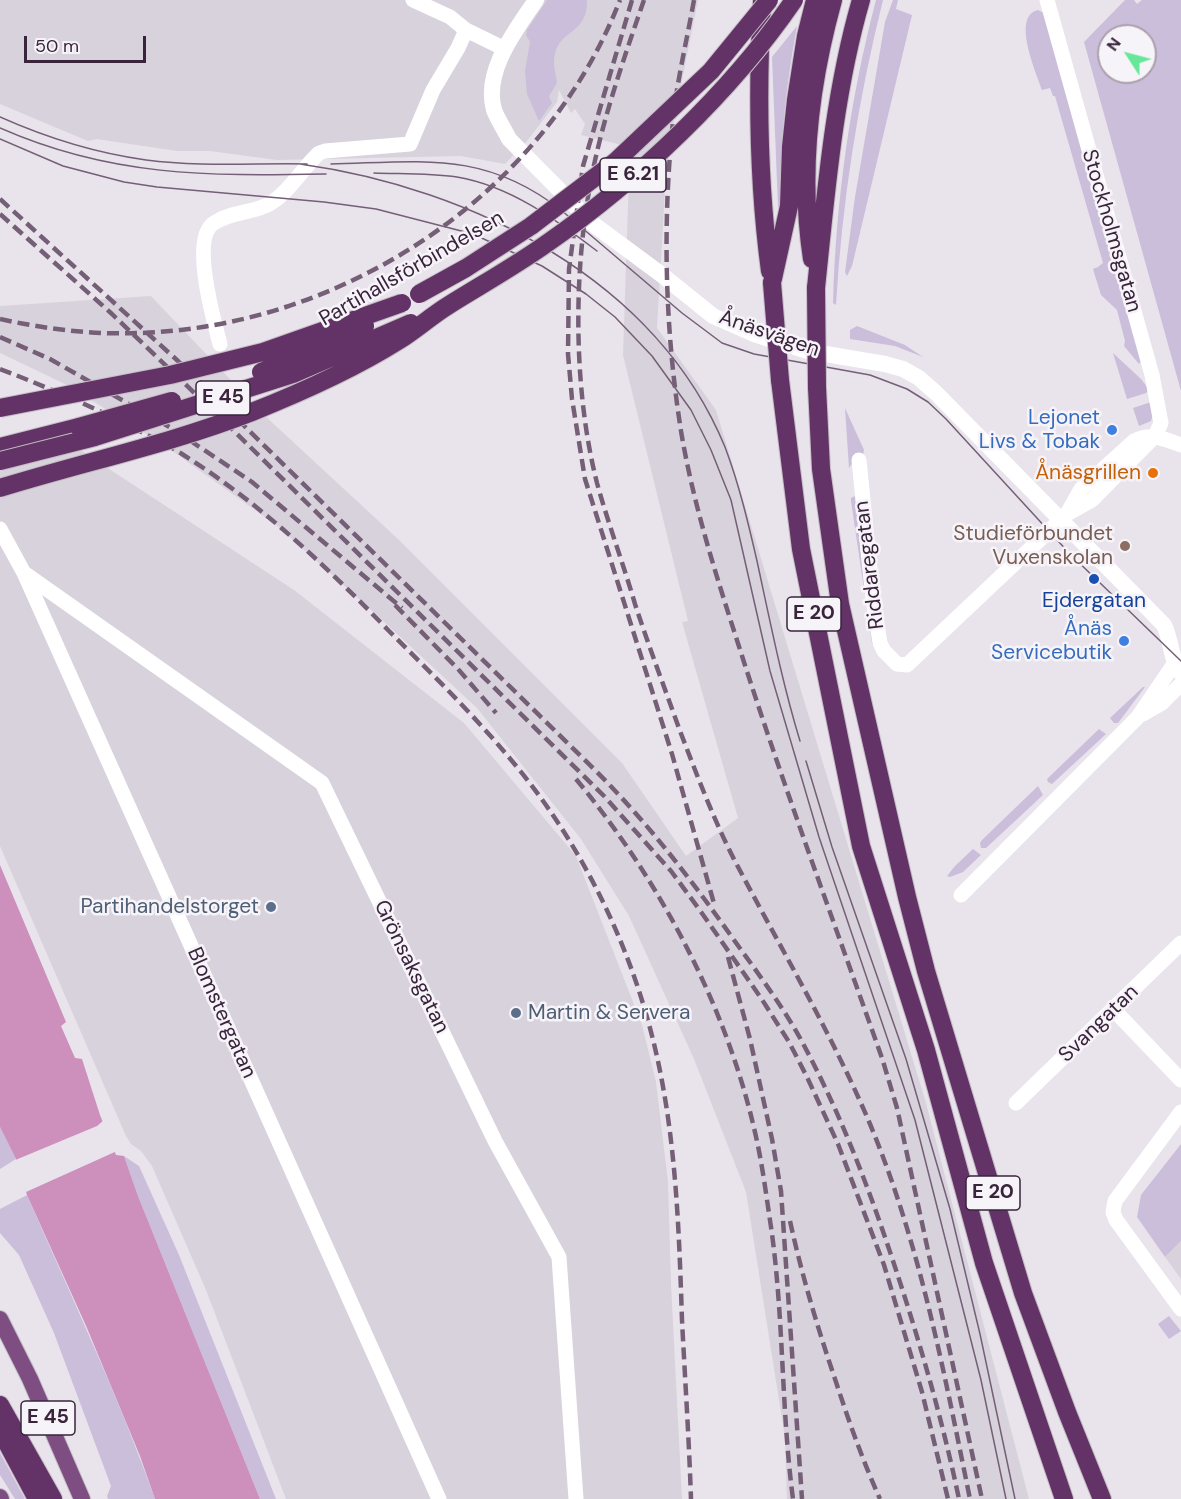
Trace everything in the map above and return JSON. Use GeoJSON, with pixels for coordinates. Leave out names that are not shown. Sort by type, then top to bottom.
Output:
{"type":"FeatureCollection","features":[{"type":"Feature","properties":{"kind":"highway","name":"E 20"},"geometry":{"type":"LineString","coordinates":[[762,0],[758,79],[765,235],[801,549],[861,846],[926,1050],[984,1263],[1064,1499]]}},
{"type":"Feature","properties":{"kind":"highway","name":"Partihallsförbindelsen"},"geometry":{"type":"LineString","coordinates":[[0,447],[192,396],[281,365],[350,334],[466,268],[531,226],[615,162],[711,71],[769,0]]}},
{"type":"Feature","properties":{"kind":"highway","name":"Partihallsförbindelsen"},"geometry":{"type":"LineString","coordinates":[[0,488],[144,448],[253,411],[356,365],[397,342],[438,312],[546,244],[614,192],[707,105],[748,60],[794,0]]}},
{"type":"Feature","properties":{"kind":"highway"},"geometry":{"type":"LineString","coordinates":[[772,283],[789,206],[791,147],[796,100],[815,0]]}},
{"type":"Feature","properties":{"kind":"highway"},"geometry":{"type":"LineString","coordinates":[[816,288],[806,219],[806,182],[812,107],[833,0]]}},
{"type":"Feature","properties":{"kind":"highway","name":"E 20"},"geometry":{"type":"LineString","coordinates":[[861,0],[844,76],[828,175],[816,288],[817,387],[822,469],[840,604],[926,971],[1023,1293],[1101,1499]]}},
{"type":"Feature","properties":{"kind":"highway","name":"E 6.21"},"geometry":{"type":"LineString","coordinates":[[0,408],[170,375],[263,352],[402,303]]}},
{"type":"Feature","properties":{"kind":"highway","name":"Partihallsförbindelsen"},"geometry":{"type":"LineString","coordinates":[[0,461],[95,437],[282,378],[438,312]]}},
{"type":"Feature","properties":{"kind":"highway","name":"E 45"},"geometry":{"type":"LineString","coordinates":[[0,1319],[30,1379],[82,1499]]}},
{"type":"Feature","properties":{"kind":"highway"},"geometry":{"type":"LineString","coordinates":[[0,1405],[53,1499]]}},
{"type":"Feature","properties":{"kind":"highway","name":"E 45"},"geometry":{"type":"LineString","coordinates":[[0,1430],[37,1499]]}},
{"type":"Feature","properties":{"kind":"street"},"geometry":{"type":"LineString","coordinates":[[413,0],[450,16],[466,30],[505,49]]}},
{"type":"Feature","properties":{"kind":"street","name":"Ånäsvägen"},"geometry":{"type":"LineString","coordinates":[[536,0],[505,49],[492,92],[494,108],[509,139],[593,224],[713,316],[754,334],[808,351],[885,364],[903,369],[919,378],[1064,517],[1164,626],[1175,643],[1179,668]]}},
{"type":"Feature","properties":{"kind":"street","name":"Stockholmsgatan"},"geometry":{"type":"LineString","coordinates":[[1047,0],[1158,398],[1161,423],[1155,436]]}},
{"type":"Feature","properties":{"kind":"street"},"geometry":{"type":"LineString","coordinates":[[220,344],[209,304],[205,278],[205,241],[206,233],[211,225],[224,218],[267,206],[279,198],[319,153],[410,144],[433,90],[466,30]]}},
{"type":"Feature","properties":{"kind":"street"},"geometry":{"type":"LineString","coordinates":[[1064,517],[1092,500],[1155,436],[1181,445]]}},
{"type":"Feature","properties":{"kind":"street","name":"Riddaregatan"},"geometry":{"type":"LineString","coordinates":[[859,460],[877,628],[884,651],[897,664],[907,665],[1064,517]]}},
{"type":"Feature","properties":{"kind":"street","name":"Blomstergatan"},"geometry":{"type":"LineString","coordinates":[[0,529],[24,573],[439,1499]]}},
{"type":"Feature","properties":{"kind":"street","name":"Grönsaksgatan"},"geometry":{"type":"LineString","coordinates":[[24,573],[322,783],[495,1141],[559,1257],[576,1499]]}},
{"type":"Feature","properties":{"kind":"street"},"geometry":{"type":"LineString","coordinates":[[961,895],[1138,717],[1179,668]]}},
{"type":"Feature","properties":{"kind":"street"},"geometry":{"type":"LineString","coordinates":[[1138,717],[1162,703],[1181,684]]}},
{"type":"Feature","properties":{"kind":"street","name":"Svangatan"},"geometry":{"type":"LineString","coordinates":[[1016,1103],[1181,943]]}},
{"type":"Feature","properties":{"kind":"street"},"geometry":{"type":"LineString","coordinates":[[1114,1010],[1181,1080]]}},
{"type":"Feature","properties":{"kind":"street"},"geometry":{"type":"LineString","coordinates":[[1181,1112],[1115,1201],[1113,1212],[1116,1220],[1181,1309]]}},
{"type":"Feature","properties":{"kind":"shaded area"},"geometry":{"type":"Polygon","coordinates":[[[0,0],[698,0],[667,156],[657,328],[716,410],[926,1103],[1029,1499],[787,1499],[785,1438],[746,1192],[694,1059],[629,916],[581,839],[477,708],[276,525],[164,445],[65,384],[0,353],[0,306],[151,296],[264,415],[398,539],[622,763],[686,856],[738,818],[682,622],[688,621],[623,355],[630,147],[581,135],[585,124],[575,109],[571,113],[559,90],[557,102],[527,141],[505,164],[461,156],[277,160],[210,151],[177,151],[97,139],[88,141],[0,104],[0,0]]]}},
{"type":"Feature","properties":{"kind":"shaded area"},"geometry":{"type":"Polygon","coordinates":[[[547,0],[587,0],[583,19],[558,46],[554,61],[557,83],[549,96],[552,103],[539,121],[527,94],[525,71],[530,42],[526,35],[547,0]]]}},
{"type":"Feature","properties":{"kind":"shaded area"},"geometry":{"type":"Polygon","coordinates":[[[876,0],[883,0],[852,151],[842,228],[836,305],[833,303],[841,188],[852,112],[876,0]]]}},
{"type":"Feature","properties":{"kind":"shaded area"},"geometry":{"type":"Polygon","coordinates":[[[893,0],[898,0],[896,9],[912,15],[852,266],[847,276],[845,272],[855,197],[885,22],[893,0]]]}},
{"type":"Feature","properties":{"kind":"shaded area"},"geometry":{"type":"Polygon","coordinates":[[[1125,0],[1134,0],[1137,4],[1142,0],[1181,0],[1181,391],[1084,42],[1097,29],[1097,84],[1157,84],[1157,24],[1102,24],[1125,0]]]}},
{"type":"Feature","properties":{"kind":"shaded area"},"geometry":{"type":"Polygon","coordinates":[[[1038,10],[1044,13],[1141,361],[1139,364],[1124,346],[1125,341],[1117,310],[1101,295],[1093,269],[1103,263],[1055,96],[1050,88],[1042,90],[1031,58],[1026,22],[1030,14],[1038,10]]]}},
{"type":"Feature","properties":{"kind":"shaded area"},"geometry":{"type":"Polygon","coordinates":[[[797,26],[784,116],[781,207],[778,207],[772,57],[797,26]]]}},
{"type":"Feature","properties":{"kind":"shaded area"},"geometry":{"type":"Polygon","coordinates":[[[857,326],[905,345],[923,357],[895,346],[850,339],[850,330],[857,326]]]}},
{"type":"Feature","properties":{"kind":"shaded area"},"geometry":{"type":"Polygon","coordinates":[[[1113,353],[1141,379],[1147,387],[1146,393],[1127,399],[1113,353]]]}},
{"type":"Feature","properties":{"kind":"shaded area"},"geometry":{"type":"Polygon","coordinates":[[[1151,402],[1153,414],[1151,421],[1139,426],[1133,408],[1151,402]]]}},
{"type":"Feature","properties":{"kind":"shaded area"},"geometry":{"type":"Polygon","coordinates":[[[845,408],[864,450],[863,455],[849,468],[845,408]]]}},
{"type":"Feature","properties":{"kind":"shaded area"},"geometry":{"type":"Polygon","coordinates":[[[74,446],[294,590],[464,723],[576,856],[642,1025],[656,1082],[668,1182],[682,1499],[286,1499],[206,1290],[152,1166],[126,1136],[0,846],[0,467],[74,446]]]}},
{"type":"Feature","properties":{"kind":"shaded area"},"geometry":{"type":"Polygon","coordinates":[[[855,496],[874,648],[851,501],[851,498],[855,496]]]}},
{"type":"Feature","properties":{"kind":"shaded area"},"geometry":{"type":"Polygon","coordinates":[[[1145,687],[1118,723],[1114,723],[1110,718],[1145,687]]]}},
{"type":"Feature","properties":{"kind":"shaded area"},"geometry":{"type":"Polygon","coordinates":[[[1099,729],[1106,734],[1052,784],[1048,782],[1047,779],[1099,729]]]}},
{"type":"Feature","properties":{"kind":"shaded area"},"geometry":{"type":"Polygon","coordinates":[[[1038,786],[1043,795],[986,848],[981,848],[982,840],[1038,786]]]}},
{"type":"Feature","properties":{"kind":"shaded area"},"geometry":{"type":"Polygon","coordinates":[[[973,849],[981,855],[963,872],[947,876],[955,866],[973,849]]]}},
{"type":"Feature","properties":{"kind":"shaded area"},"geometry":{"type":"Polygon","coordinates":[[[0,865],[66,1022],[61,1026],[75,1058],[82,1059],[116,1155],[124,1156],[260,1499],[155,1499],[140,1456],[87,1328],[27,1195],[16,1159],[0,1127],[0,865]]]}},
{"type":"Feature","properties":{"kind":"shaded area"},"geometry":{"type":"Polygon","coordinates":[[[0,1127],[16,1159],[0,1169],[0,1127]]]}},
{"type":"Feature","properties":{"kind":"shaded area"},"geometry":{"type":"Polygon","coordinates":[[[1181,1144],[1181,1241],[1165,1257],[1137,1217],[1141,1195],[1181,1144]]]}},
{"type":"Feature","properties":{"kind":"shaded area"},"geometry":{"type":"Polygon","coordinates":[[[124,1156],[139,1166],[179,1255],[276,1499],[260,1499],[124,1156]]]}},
{"type":"Feature","properties":{"kind":"shaded area"},"geometry":{"type":"Polygon","coordinates":[[[27,1195],[110,1384],[155,1499],[108,1499],[111,1486],[54,1333],[19,1255],[0,1233],[0,1209],[27,1195]]]}},
{"type":"Feature","properties":{"kind":"shaded area"},"geometry":{"type":"Polygon","coordinates":[[[1181,1241],[1181,1279],[1165,1257],[1181,1241]]]}},
{"type":"Feature","properties":{"kind":"shaded area"},"geometry":{"type":"Polygon","coordinates":[[[1169,1316],[1181,1331],[1169,1339],[1158,1324],[1169,1316]]]}},
{"type":"Feature","properties":{"kind":"shaded area"},"geometry":{"type":"Polygon","coordinates":[[[0,1453],[25,1499],[15,1499],[0,1475],[0,1453]]]}},
{"type":"Feature","properties":{"kind":"pier"},"geometry":{"type":"Polygon","coordinates":[[[104,1120],[117,1151],[26,1192],[13,1161],[97,1126],[104,1120]]]}},
{"type":"Feature","properties":{"kind":"tram line"},"geometry":{"type":"LineString","coordinates":[[0,117],[72,144],[146,160],[206,164],[307,164]]}},
{"type":"Feature","properties":{"kind":"tram line"},"geometry":{"type":"LineString","coordinates":[[0,128],[41,144],[121,165],[240,175],[326,174]]}},
{"type":"Feature","properties":{"kind":"tram line"},"geometry":{"type":"LineString","coordinates":[[0,139],[63,166],[124,182],[376,209],[473,234],[542,266],[586,294],[615,317],[652,356],[691,410],[711,450],[731,500],[770,671],[819,837],[915,1120],[981,1380],[1006,1499]]}},
{"type":"Feature","properties":{"kind":"tram line"},"geometry":{"type":"LineString","coordinates":[[331,164],[394,162],[451,164],[505,177],[533,191],[561,210],[682,313],[722,343],[754,354],[870,375],[907,389],[928,402],[946,419],[1070,554],[1181,661]]}},
{"type":"Feature","properties":{"kind":"tram line"},"geometry":{"type":"LineString","coordinates":[[300,164],[365,176],[429,195],[492,220],[551,252],[606,290],[654,335],[694,388],[725,447],[747,518],[782,674],[800,741]]}},
{"type":"Feature","properties":{"kind":"tram line"},"geometry":{"type":"LineString","coordinates":[[374,173],[426,174],[477,181],[531,205],[597,251]]}},
{"type":"Feature","properties":{"kind":"tram line"},"geometry":{"type":"LineString","coordinates":[[806,761],[832,847],[906,1059],[950,1209],[980,1334],[1015,1499]]}},
{"type":"Feature","properties":{"kind":"railway"},"geometry":{"type":"LineString","coordinates":[[0,319],[34,326],[105,333],[140,333],[216,325],[291,305],[362,276],[429,237],[489,189],[542,133],[586,70],[620,0]]}},
{"type":"Feature","properties":{"kind":"railway"},"geometry":{"type":"LineString","coordinates":[[632,0],[583,166],[569,269],[568,354],[572,399],[585,479],[672,754],[715,907]]}},
{"type":"Feature","properties":{"kind":"railway"},"geometry":{"type":"LineString","coordinates":[[644,0],[602,131],[592,175],[581,250],[578,329],[583,409],[589,447],[606,513],[646,636],[713,814],[736,863],[839,1057],[888,1169],[929,1309],[970,1499]]}},
{"type":"Feature","properties":{"kind":"railway"},"geometry":{"type":"LineString","coordinates":[[694,0],[675,103],[667,226],[671,350],[686,460],[708,546],[759,709],[882,1058],[897,1108],[982,1499]]}},
{"type":"Feature","properties":{"kind":"railway"},"geometry":{"type":"LineString","coordinates":[[0,199],[178,361],[594,769],[650,830],[701,895],[793,1025],[826,1088],[849,1140],[879,1219],[908,1308],[936,1403],[959,1499]]}},
{"type":"Feature","properties":{"kind":"railway"},"geometry":{"type":"LineString","coordinates":[[0,214],[112,314],[231,428],[604,796],[671,871],[761,998],[789,1042],[838,1144],[884,1265],[922,1392],[948,1499]]}},
{"type":"Feature","properties":{"kind":"railway"},"geometry":{"type":"LineString","coordinates":[[0,337],[50,359],[171,428],[252,482],[402,608]]}},
{"type":"Feature","properties":{"kind":"railway"},"geometry":{"type":"LineString","coordinates":[[0,369],[87,405],[171,448],[211,473],[265,514],[341,582],[436,678],[498,744],[560,826],[600,897],[632,971],[645,1009],[662,1082],[668,1115],[678,1217],[691,1499]]}},
{"type":"Feature","properties":{"kind":"railway"},"geometry":{"type":"LineString","coordinates":[[395,605],[458,669],[496,713]]}},
{"type":"Feature","properties":{"kind":"railway"},"geometry":{"type":"LineString","coordinates":[[576,779],[606,817],[661,900],[707,989],[741,1081],[754,1128],[771,1227],[793,1499]]}},
{"type":"Feature","properties":{"kind":"railway"},"geometry":{"type":"LineString","coordinates":[[728,957],[750,1039],[781,1191],[802,1499]]}},
{"type":"Feature","properties":{"kind":"railway"},"geometry":{"type":"LineString","coordinates":[[790,1221],[805,1282],[829,1362],[856,1441],[880,1499]]}},
{"type":"Feature","properties":{"kind":"place","name":"Lejonet Livs & Tobak"},"geometry":{"type":"Point","coordinates":[1112,430]}},
{"type":"Feature","properties":{"kind":"place","name":"Ånäsgrillen"},"geometry":{"type":"Point","coordinates":[1153,473]}},
{"type":"Feature","properties":{"kind":"place","name":"Studieförbundet Vuxenskolan"},"geometry":{"type":"Point","coordinates":[1125,546]}},
{"type":"Feature","properties":{"kind":"place","name":"Ejdergatan"},"geometry":{"type":"Point","coordinates":[1094,579]}},
{"type":"Feature","properties":{"kind":"place","name":"Ånäs Servicebutik"},"geometry":{"type":"Point","coordinates":[1124,641]}},
{"type":"Feature","properties":{"kind":"place","name":"Partihandelstorget"},"geometry":{"type":"Point","coordinates":[271,907]}},
{"type":"Feature","properties":{"kind":"place","name":"Martin & Servera"},"geometry":{"type":"Point","coordinates":[516,1013]}}]}
